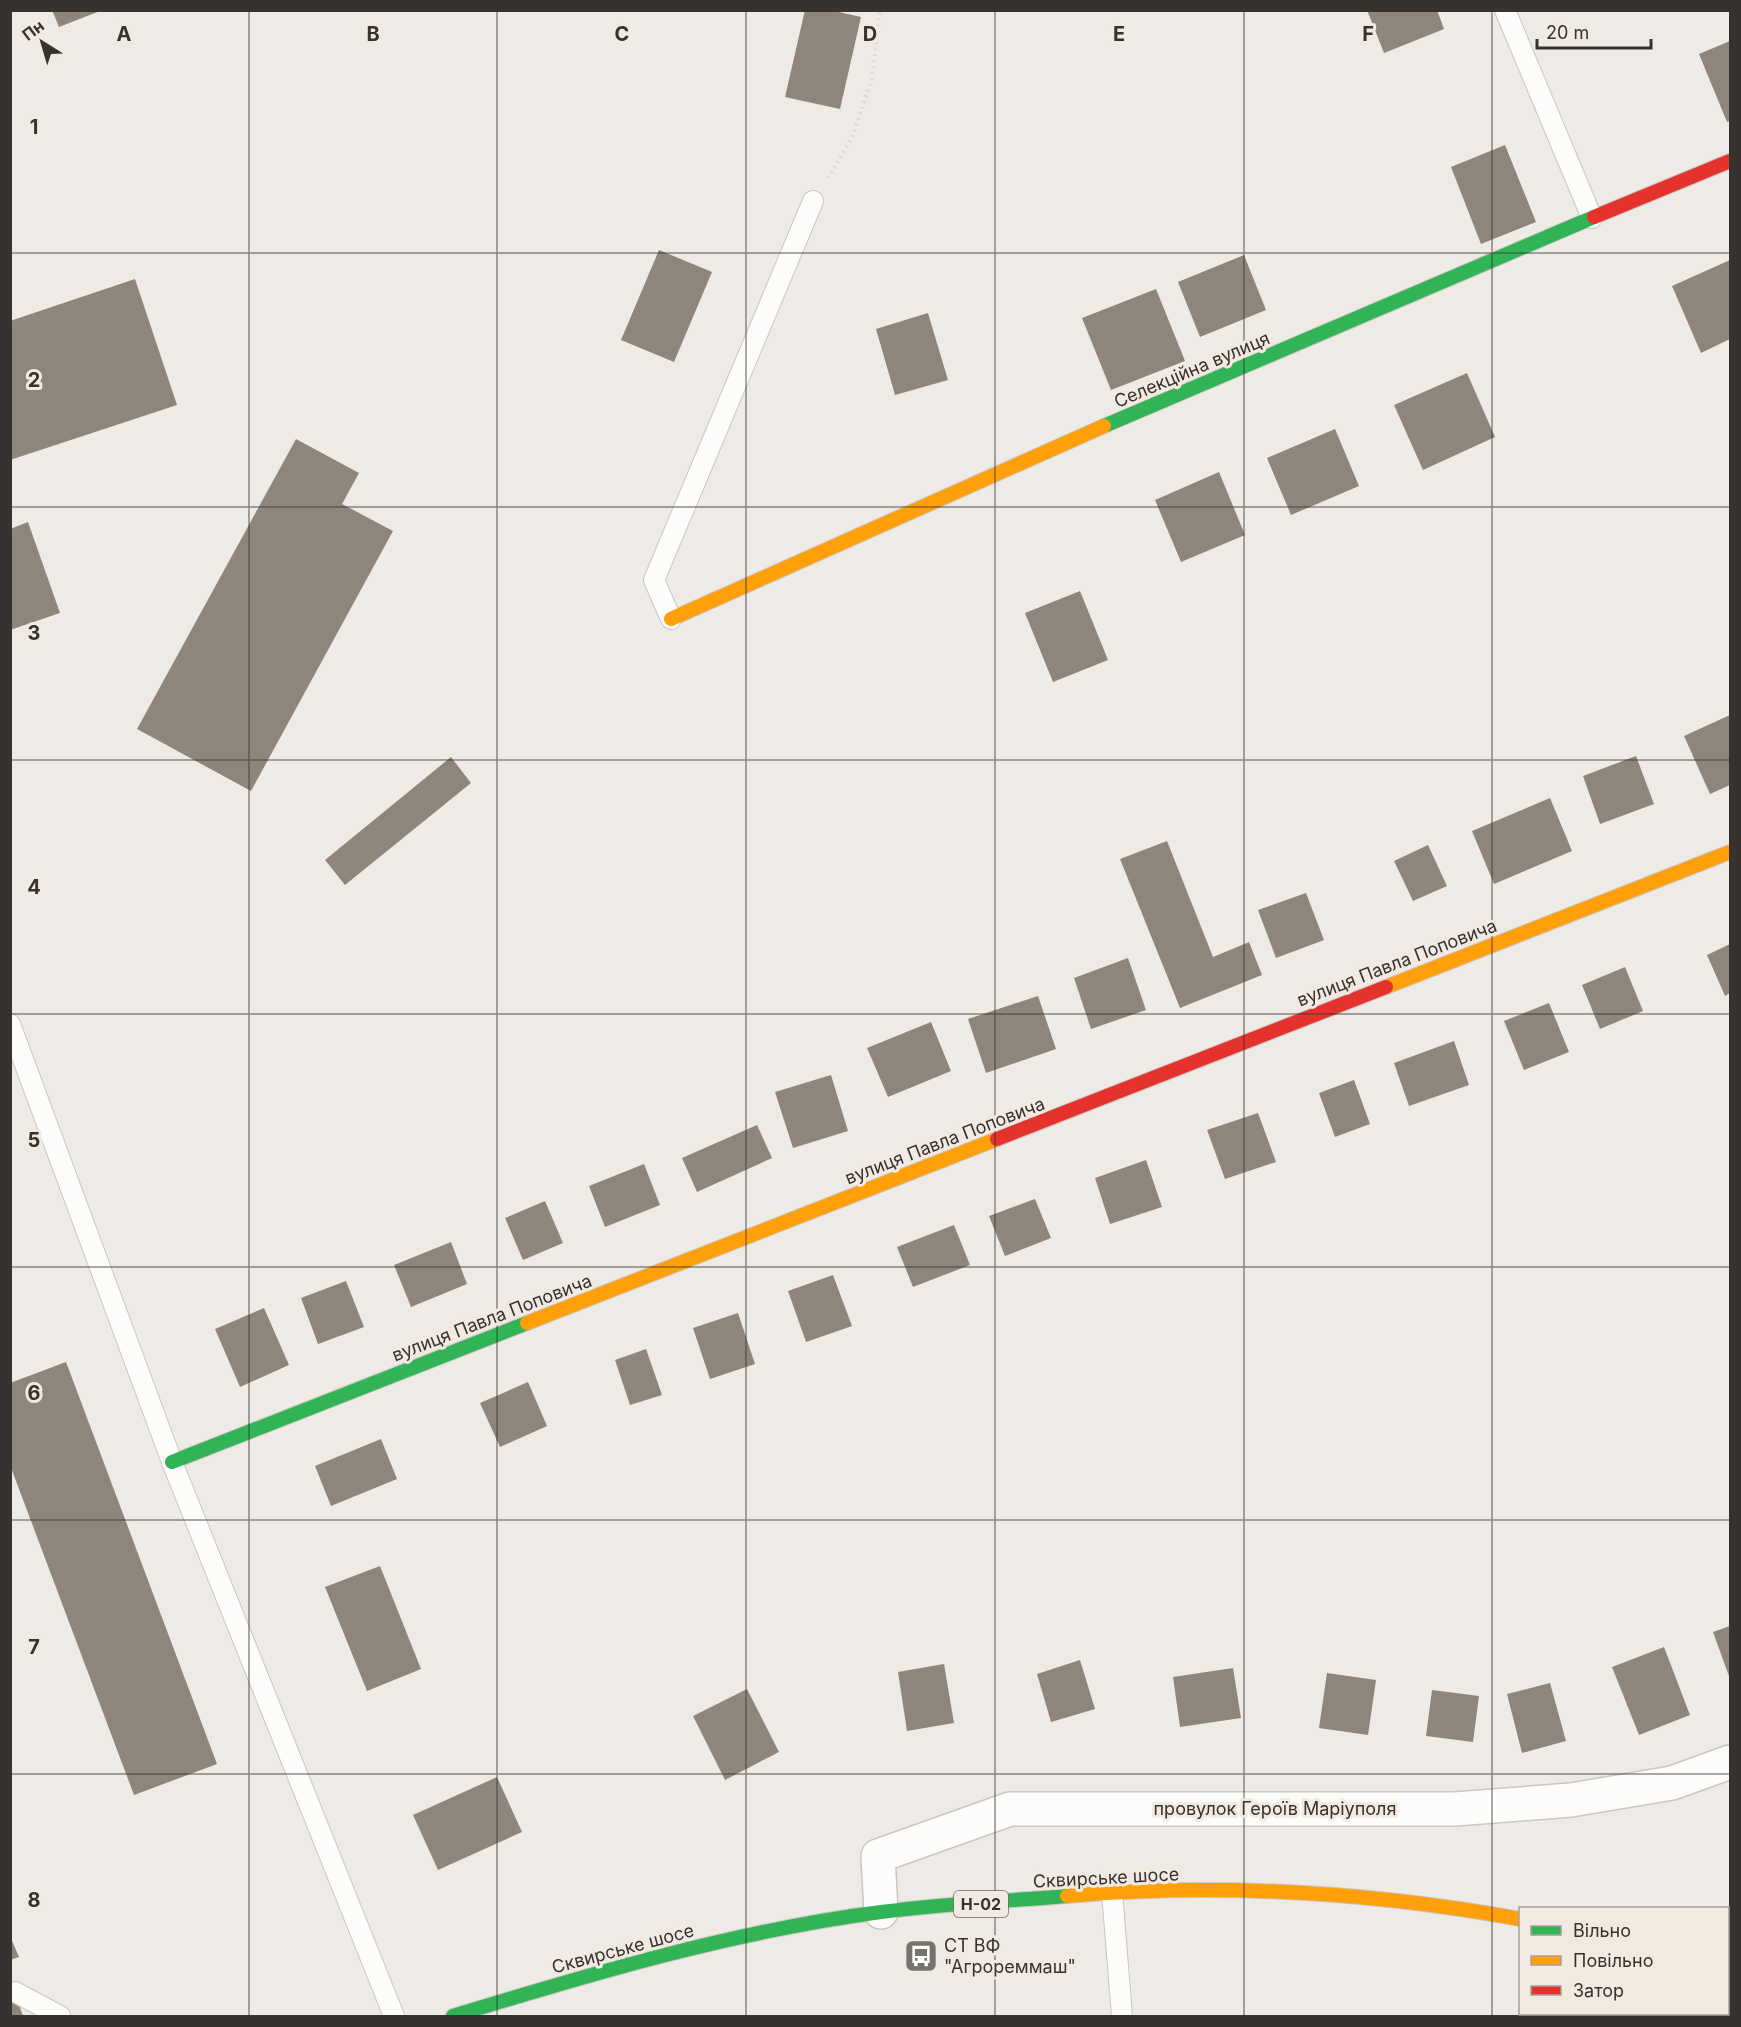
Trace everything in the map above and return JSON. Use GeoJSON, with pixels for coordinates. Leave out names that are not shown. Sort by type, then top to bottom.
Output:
{"type":"FeatureCollection","features":[{"type":"Feature","properties":{"kind":"street","name":"Селекційна вулиця"},"geometry":{"type":"LineString","coordinates":[[671,619],[899,515],[1592,218],[1731,161]]}},
{"type":"Feature","properties":{"kind":"street","name":"вулиця Павла Поповича"},"geometry":{"type":"LineString","coordinates":[[172,1462],[1731,852]]}},
{"type":"Feature","properties":{"kind":"street","name":"провулок Героїв Маріуполя"},"geometry":{"type":"LineString","coordinates":[[881,1912],[878,1856],[1010,1809],[1455,1809],[1570,1800],[1672,1783],[1731,1762]]}},
{"type":"Feature","properties":{"kind":"street","name":"Сквирське шосе"},"geometry":{"type":"LineString","coordinates":[[453,2016],[585,1976],[702,1945],[881,1912],[1112,1892],[1280,1890],[1476,1911],[1519,1919]]}},
{"type":"Feature","properties":{"kind":"lane"},"geometry":{"type":"LineString","coordinates":[[1505,10],[1592,218]]}},
{"type":"Feature","properties":{"kind":"lane"},"geometry":{"type":"LineString","coordinates":[[671,619],[654,580],[813,201]]}},
{"type":"Feature","properties":{"kind":"lane"},"geometry":{"type":"LineString","coordinates":[[10,1024],[172,1462],[394,2016]]}},
{"type":"Feature","properties":{"kind":"lane"},"geometry":{"type":"LineString","coordinates":[[1112,1892],[1122,2016]]}},
{"type":"Feature","properties":{"kind":"lane"},"geometry":{"type":"LineString","coordinates":[[15,1992],[60,2016]]}},
{"type":"Feature","properties":{"kind":"path"},"geometry":{"type":"LineString","coordinates":[[813,201],[852,138],[872,78],[880,10]]}},
{"type":"Feature","properties":{"kind":"building"},"geometry":{"type":"Polygon","coordinates":[[[52,10],[100,10],[100,11],[59,27],[52,10]]]}},
{"type":"Feature","properties":{"kind":"building"},"geometry":{"type":"Polygon","coordinates":[[[805,10],[830,10],[861,17],[840,109],[785,97],[805,10]]]}},
{"type":"Feature","properties":{"kind":"building"},"geometry":{"type":"Polygon","coordinates":[[[1367,10],[1437,10],[1444,29],[1384,53],[1367,10]]]}},
{"type":"Feature","properties":{"kind":"building"},"geometry":{"type":"Polygon","coordinates":[[[1730,41],[1730,121],[1727,122],[1699,54],[1730,41]]]}},
{"type":"Feature","properties":{"kind":"building"},"geometry":{"type":"Polygon","coordinates":[[[1505,145],[1536,222],[1481,244],[1451,167],[1505,145]]]}},
{"type":"Feature","properties":{"kind":"building"},"geometry":{"type":"Polygon","coordinates":[[[659,250],[712,272],[674,362],[621,340],[659,250]]]}},
{"type":"Feature","properties":{"kind":"building"},"geometry":{"type":"Polygon","coordinates":[[[1244,255],[1266,310],[1200,337],[1178,282],[1244,255]]]}},
{"type":"Feature","properties":{"kind":"building"},"geometry":{"type":"Polygon","coordinates":[[[1730,260],[1730,339],[1701,353],[1672,286],[1730,260]]]}},
{"type":"Feature","properties":{"kind":"building"},"geometry":{"type":"Polygon","coordinates":[[[135,279],[177,405],[10,460],[10,321],[135,279]]]}},
{"type":"Feature","properties":{"kind":"building"},"geometry":{"type":"Polygon","coordinates":[[[1156,289],[1185,361],[1111,390],[1082,318],[1156,289]]]}},
{"type":"Feature","properties":{"kind":"building"},"geometry":{"type":"Polygon","coordinates":[[[928,313],[948,380],[895,395],[876,329],[928,313]]]}},
{"type":"Feature","properties":{"kind":"building"},"geometry":{"type":"Polygon","coordinates":[[[1467,373],[1495,437],[1423,470],[1394,405],[1467,373]]]}},
{"type":"Feature","properties":{"kind":"building"},"geometry":{"type":"Polygon","coordinates":[[[1335,429],[1359,486],[1291,515],[1267,458],[1335,429]]]}},
{"type":"Feature","properties":{"kind":"building"},"geometry":{"type":"Polygon","coordinates":[[[296,439],[359,473],[342,504],[393,531],[251,791],[137,729],[296,439]]]}},
{"type":"Feature","properties":{"kind":"building"},"geometry":{"type":"Polygon","coordinates":[[[1219,472],[1245,535],[1181,562],[1155,500],[1219,472]]]}},
{"type":"Feature","properties":{"kind":"building"},"geometry":{"type":"Polygon","coordinates":[[[28,522],[60,613],[10,630],[10,529],[28,522]]]}},
{"type":"Feature","properties":{"kind":"building"},"geometry":{"type":"Polygon","coordinates":[[[1080,591],[1108,660],[1053,682],[1025,613],[1080,591]]]}},
{"type":"Feature","properties":{"kind":"building"},"geometry":{"type":"Polygon","coordinates":[[[1730,715],[1730,785],[1710,794],[1684,736],[1730,715]]]}},
{"type":"Feature","properties":{"kind":"building"},"geometry":{"type":"Polygon","coordinates":[[[1636,756],[1654,804],[1600,824],[1583,776],[1636,756]]]}},
{"type":"Feature","properties":{"kind":"building"},"geometry":{"type":"Polygon","coordinates":[[[451,757],[471,783],[345,885],[325,860],[451,757]]]}},
{"type":"Feature","properties":{"kind":"building"},"geometry":{"type":"Polygon","coordinates":[[[1550,798],[1572,851],[1494,884],[1472,831],[1550,798]]]}},
{"type":"Feature","properties":{"kind":"building"},"geometry":{"type":"Polygon","coordinates":[[[1167,841],[1213,957],[1249,942],[1262,975],[1180,1008],[1120,859],[1167,841]]]}},
{"type":"Feature","properties":{"kind":"building"},"geometry":{"type":"Polygon","coordinates":[[[1428,845],[1447,886],[1413,901],[1394,861],[1428,845]]]}},
{"type":"Feature","properties":{"kind":"building"},"geometry":{"type":"Polygon","coordinates":[[[1306,893],[1324,940],[1276,958],[1258,910],[1306,893]]]}},
{"type":"Feature","properties":{"kind":"building"},"geometry":{"type":"Polygon","coordinates":[[[1730,944],[1730,993],[1725,996],[1707,955],[1730,944]]]}},
{"type":"Feature","properties":{"kind":"building"},"geometry":{"type":"Polygon","coordinates":[[[1128,958],[1146,1010],[1091,1029],[1074,978],[1128,958]]]}},
{"type":"Feature","properties":{"kind":"building"},"geometry":{"type":"Polygon","coordinates":[[[1625,967],[1643,1011],[1600,1029],[1582,985],[1625,967]]]}},
{"type":"Feature","properties":{"kind":"building"},"geometry":{"type":"Polygon","coordinates":[[[1038,996],[1056,1049],[986,1073],[968,1019],[1038,996]]]}},
{"type":"Feature","properties":{"kind":"building"},"geometry":{"type":"Polygon","coordinates":[[[1549,1003],[1569,1052],[1524,1070],[1504,1021],[1549,1003]]]}},
{"type":"Feature","properties":{"kind":"building"},"geometry":{"type":"Polygon","coordinates":[[[931,1022],[951,1071],[888,1097],[867,1048],[931,1022]]]}},
{"type":"Feature","properties":{"kind":"building"},"geometry":{"type":"Polygon","coordinates":[[[1454,1041],[1469,1085],[1409,1106],[1394,1063],[1454,1041]]]}},
{"type":"Feature","properties":{"kind":"building"},"geometry":{"type":"Polygon","coordinates":[[[831,1075],[848,1131],[793,1148],[775,1092],[831,1075]]]}},
{"type":"Feature","properties":{"kind":"building"},"geometry":{"type":"Polygon","coordinates":[[[1354,1080],[1370,1124],[1335,1137],[1319,1093],[1354,1080]]]}},
{"type":"Feature","properties":{"kind":"building"},"geometry":{"type":"Polygon","coordinates":[[[1258,1113],[1276,1162],[1225,1179],[1207,1130],[1258,1113]]]}},
{"type":"Feature","properties":{"kind":"building"},"geometry":{"type":"Polygon","coordinates":[[[757,1125],[772,1158],[697,1192],[682,1158],[757,1125]]]}},
{"type":"Feature","properties":{"kind":"building"},"geometry":{"type":"Polygon","coordinates":[[[1146,1160],[1162,1207],[1110,1224],[1095,1178],[1146,1160]]]}},
{"type":"Feature","properties":{"kind":"building"},"geometry":{"type":"Polygon","coordinates":[[[644,1164],[660,1205],[605,1227],[589,1186],[644,1164]]]}},
{"type":"Feature","properties":{"kind":"building"},"geometry":{"type":"Polygon","coordinates":[[[1035,1199],[1051,1238],[1005,1256],[989,1216],[1035,1199]]]}},
{"type":"Feature","properties":{"kind":"building"},"geometry":{"type":"Polygon","coordinates":[[[545,1201],[563,1243],[523,1260],[505,1218],[545,1201]]]}},
{"type":"Feature","properties":{"kind":"building"},"geometry":{"type":"Polygon","coordinates":[[[954,1225],[970,1265],[913,1287],[897,1247],[954,1225]]]}},
{"type":"Feature","properties":{"kind":"building"},"geometry":{"type":"Polygon","coordinates":[[[451,1242],[467,1284],[411,1307],[394,1265],[451,1242]]]}},
{"type":"Feature","properties":{"kind":"building"},"geometry":{"type":"Polygon","coordinates":[[[833,1275],[852,1326],[806,1342],[788,1291],[833,1275]]]}},
{"type":"Feature","properties":{"kind":"building"},"geometry":{"type":"Polygon","coordinates":[[[346,1281],[364,1327],[318,1344],[301,1298],[346,1281]]]}},
{"type":"Feature","properties":{"kind":"building"},"geometry":{"type":"Polygon","coordinates":[[[264,1308],[289,1365],[240,1387],[215,1329],[264,1308]]]}},
{"type":"Feature","properties":{"kind":"building"},"geometry":{"type":"Polygon","coordinates":[[[738,1313],[755,1364],[710,1379],[693,1328],[738,1313]]]}},
{"type":"Feature","properties":{"kind":"building"},"geometry":{"type":"Polygon","coordinates":[[[646,1349],[662,1395],[630,1405],[615,1360],[646,1349]]]}},
{"type":"Feature","properties":{"kind":"building"},"geometry":{"type":"Polygon","coordinates":[[[66,1362],[217,1764],[134,1795],[10,1465],[10,1383],[66,1362]]]}},
{"type":"Feature","properties":{"kind":"building"},"geometry":{"type":"Polygon","coordinates":[[[528,1382],[547,1426],[500,1447],[480,1403],[528,1382]]]}},
{"type":"Feature","properties":{"kind":"building"},"geometry":{"type":"Polygon","coordinates":[[[381,1439],[397,1479],[331,1506],[315,1466],[381,1439]]]}},
{"type":"Feature","properties":{"kind":"building"},"geometry":{"type":"Polygon","coordinates":[[[380,1566],[421,1669],[367,1691],[325,1587],[380,1566]]]}},
{"type":"Feature","properties":{"kind":"building"},"geometry":{"type":"Polygon","coordinates":[[[1730,1626],[1730,1679],[1713,1632],[1730,1626]]]}},
{"type":"Feature","properties":{"kind":"building"},"geometry":{"type":"Polygon","coordinates":[[[1664,1647],[1690,1715],[1639,1735],[1612,1667],[1664,1647]]]}},
{"type":"Feature","properties":{"kind":"building"},"geometry":{"type":"Polygon","coordinates":[[[1080,1660],[1095,1709],[1051,1722],[1037,1674],[1080,1660]]]}},
{"type":"Feature","properties":{"kind":"building"},"geometry":{"type":"Polygon","coordinates":[[[944,1664],[954,1723],[907,1731],[898,1672],[944,1664]]]}},
{"type":"Feature","properties":{"kind":"building"},"geometry":{"type":"Polygon","coordinates":[[[1233,1668],[1241,1718],[1180,1727],[1173,1677],[1233,1668]]]}},
{"type":"Feature","properties":{"kind":"building"},"geometry":{"type":"Polygon","coordinates":[[[1327,1673],[1376,1680],[1368,1735],[1319,1728],[1327,1673]]]}},
{"type":"Feature","properties":{"kind":"building"},"geometry":{"type":"Polygon","coordinates":[[[1550,1683],[1566,1741],[1522,1753],[1507,1694],[1550,1683]]]}},
{"type":"Feature","properties":{"kind":"building"},"geometry":{"type":"Polygon","coordinates":[[[747,1689],[779,1752],[725,1780],[693,1716],[747,1689]]]}},
{"type":"Feature","properties":{"kind":"building"},"geometry":{"type":"Polygon","coordinates":[[[1432,1690],[1479,1696],[1473,1742],[1426,1736],[1432,1690]]]}},
{"type":"Feature","properties":{"kind":"building"},"geometry":{"type":"Polygon","coordinates":[[[497,1777],[522,1832],[438,1870],[413,1815],[497,1777]]]}},
{"type":"Feature","properties":{"kind":"building"},"geometry":{"type":"Polygon","coordinates":[[[10,1936],[19,1957],[10,1960],[10,1936]]]}},
{"type":"Feature","properties":{"kind":"building"},"geometry":{"type":"Polygon","coordinates":[[[11,1982],[23,2016],[10,2016],[11,1982]]]}},
{"type":"Feature","properties":{"kind":"traffic: fast"},"geometry":{"type":"LineString","coordinates":[[1104,426],[1594,217]]}},
{"type":"Feature","properties":{"kind":"traffic: fast"},"geometry":{"type":"LineString","coordinates":[[172,1462],[527,1323]]}},
{"type":"Feature","properties":{"kind":"traffic: fast"},"geometry":{"type":"LineString","coordinates":[[453,2016],[612,1969],[772,1930],[904,1909],[1067,1896]]}},
{"type":"Feature","properties":{"kind":"traffic: slow"},"geometry":{"type":"LineString","coordinates":[[671,619],[1104,426]]}},
{"type":"Feature","properties":{"kind":"traffic: slow"},"geometry":{"type":"LineString","coordinates":[[1386,987],[1730,852]]}},
{"type":"Feature","properties":{"kind":"traffic: slow"},"geometry":{"type":"LineString","coordinates":[[527,1323],[997,1139]]}},
{"type":"Feature","properties":{"kind":"traffic: slow"},"geometry":{"type":"LineString","coordinates":[[1067,1896],[1181,1890],[1294,1892],[1408,1902],[1519,1919]]}},
{"type":"Feature","properties":{"kind":"traffic: jam"},"geometry":{"type":"LineString","coordinates":[[1594,217],[1730,161]]}},
{"type":"Feature","properties":{"kind":"traffic: jam"},"geometry":{"type":"LineString","coordinates":[[997,1139],[1386,987]]}},
{"type":"Feature","properties":{"kind":"place","name":"СТ ВФ \"Агрореммаш\""},"geometry":{"type":"Point","coordinates":[921,1956]}}]}
